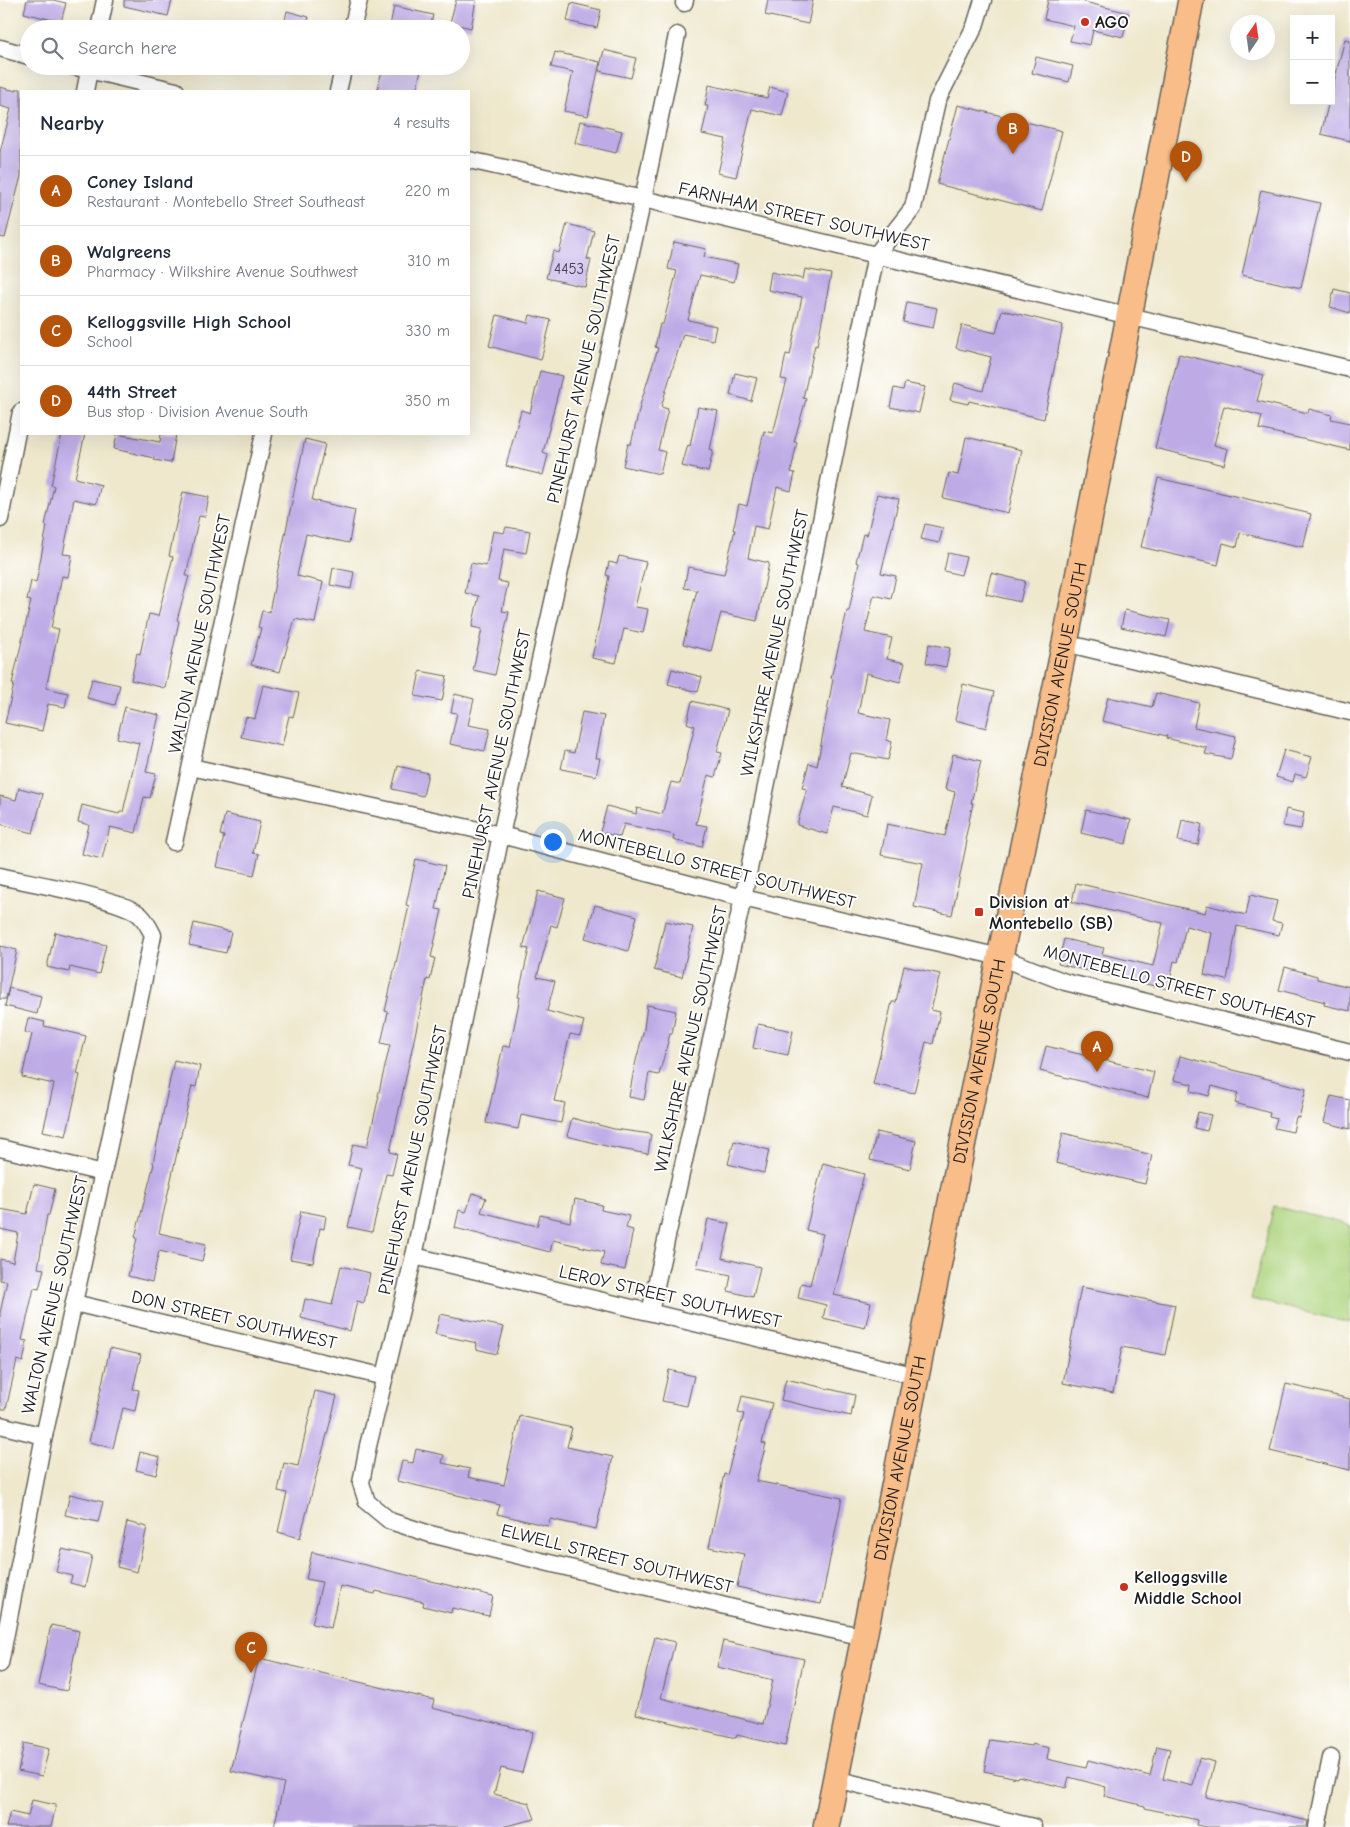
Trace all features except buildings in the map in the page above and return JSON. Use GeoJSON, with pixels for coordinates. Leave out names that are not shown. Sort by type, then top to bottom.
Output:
{"type":"FeatureCollection","features":[{"type":"Feature","properties":{"kind":"main road","name":"DIVISION AVENUE SOUTH"},"geometry":{"type":"LineString","coordinates":[[826,1827],[1000,957],[1066,643],[1191,0]]}},
{"type":"Feature","properties":{"kind":"street"},"geometry":{"type":"LineString","coordinates":[[100,20],[105,0]]}},
{"type":"Feature","properties":{"kind":"street"},"geometry":{"type":"LineString","coordinates":[[354,20],[359,0]]}},
{"type":"Feature","properties":{"kind":"street","name":"WILKSHIRE AVENUE SOUTHWEST"},"geometry":{"type":"LineString","coordinates":[[650,1312],[743,898],[876,255],[913,208],[937,101],[974,26],[983,0]]}},
{"type":"Feature","properties":{"kind":"street","name":"PINEHURST AVENUE SOUTHWEST"},"geometry":{"type":"LineString","coordinates":[[367,1502],[361,1483],[414,1256],[501,835],[643,199],[677,35]]}},
{"type":"Feature","properties":{"kind":"street"},"geometry":{"type":"LineString","coordinates":[[0,48],[20,54]]}},
{"type":"Feature","properties":{"kind":"street"},"geometry":{"type":"LineString","coordinates":[[85,90],[88,75]]}},
{"type":"Feature","properties":{"kind":"street"},"geometry":{"type":"LineString","coordinates":[[115,75],[172,90]]}},
{"type":"Feature","properties":{"kind":"street"},"geometry":{"type":"LineString","coordinates":[[338,90],[342,75]]}},
{"type":"Feature","properties":{"kind":"street","name":"FARNHAM STREET SOUTHWEST"},"geometry":{"type":"LineString","coordinates":[[470,160],[643,199],[1350,369]]}},
{"type":"Feature","properties":{"kind":"street"},"geometry":{"type":"LineString","coordinates":[[0,519],[20,417]]}},
{"type":"Feature","properties":{"kind":"street","name":"WALTON AVENUE SOUTHWEST"},"geometry":{"type":"LineString","coordinates":[[174,842],[264,435]]}},
{"type":"Feature","properties":{"kind":"street"},"geometry":{"type":"LineString","coordinates":[[1066,643],[1350,712]]}},
{"type":"Feature","properties":{"kind":"street","name":"MONTEBELLO STREET SOUTHWEST"},"geometry":{"type":"LineString","coordinates":[[192,766],[501,835],[743,898],[1000,957]]}},
{"type":"Feature","properties":{"kind":"street","name":"WALTON AVENUE SOUTHWEST"},"geometry":{"type":"LineString","coordinates":[[0,876],[93,897],[131,909],[141,916],[153,935],[103,1173],[44,1436],[0,1664]]}},
{"type":"Feature","properties":{"kind":"street","name":"MONTEBELLO STREET SOUTHEAST"},"geometry":{"type":"LineString","coordinates":[[1000,957],[1066,982],[1350,1052]]}},
{"type":"Feature","properties":{"kind":"street"},"geometry":{"type":"LineString","coordinates":[[0,1148],[103,1173]]}},
{"type":"Feature","properties":{"kind":"street","name":"LEROY STREET SOUTHWEST"},"geometry":{"type":"LineString","coordinates":[[414,1256],[917,1376]]}},
{"type":"Feature","properties":{"kind":"street","name":"DON STREET SOUTHWEST"},"geometry":{"type":"LineString","coordinates":[[74,1303],[385,1377]]}},
{"type":"Feature","properties":{"kind":"street"},"geometry":{"type":"LineString","coordinates":[[0,1425],[44,1436]]}},
{"type":"Feature","properties":{"kind":"street","name":"ELWELL STREET SOUTHWEST"},"geometry":{"type":"LineString","coordinates":[[367,1502],[390,1521],[430,1534],[758,1614],[865,1637]]}},
{"type":"Feature","properties":{"kind":"street"},"geometry":{"type":"LineString","coordinates":[[1317,1827],[1331,1758]]}},
{"type":"Feature","properties":{"kind":"street"},"geometry":{"type":"LineString","coordinates":[[835,1779],[1033,1827]]}},
{"type":"Feature","properties":{"kind":"green space"},"geometry":{"type":"Polygon","coordinates":[[[1274,1206],[1350,1225],[1350,1323],[1251,1299],[1274,1206]]]}},
{"type":"Feature","properties":{"kind":"place","name":"AGO"},"geometry":{"type":"Point","coordinates":[1085,22]}},
{"type":"Feature","properties":{"kind":"place","name":"Walgreens"},"geometry":{"type":"Point","coordinates":[1013,154]}},
{"type":"Feature","properties":{"kind":"place","name":"44th Street"},"geometry":{"type":"Point","coordinates":[1186,182]}},
{"type":"Feature","properties":{"kind":"place","name":"Division at Montebello (SB)"},"geometry":{"type":"Point","coordinates":[979,912]}},
{"type":"Feature","properties":{"kind":"place","name":"Coney Island"},"geometry":{"type":"Point","coordinates":[1097,1072]}},
{"type":"Feature","properties":{"kind":"place","name":"Kelloggsville Middle School"},"geometry":{"type":"Point","coordinates":[1124,1587]}},
{"type":"Feature","properties":{"kind":"place","name":"Kelloggsville High School"},"geometry":{"type":"Point","coordinates":[251,1673]}}]}
